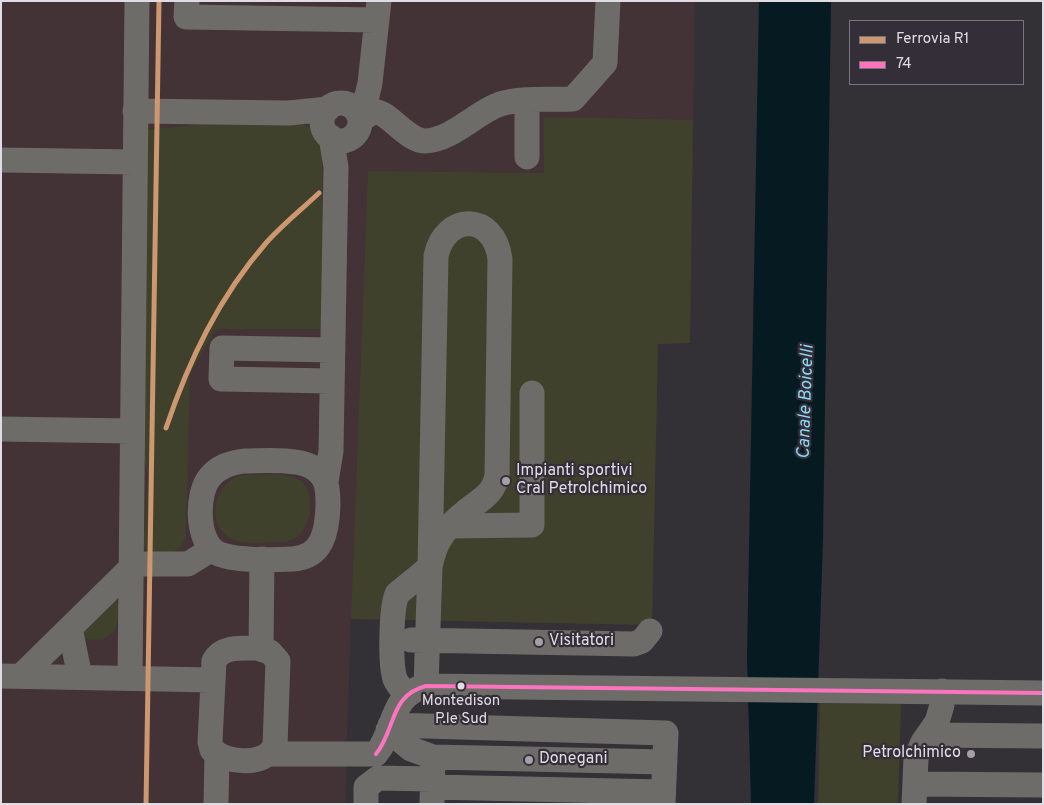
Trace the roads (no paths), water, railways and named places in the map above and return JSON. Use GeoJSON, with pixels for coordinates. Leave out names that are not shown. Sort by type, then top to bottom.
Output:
{"type":"FeatureCollection","features":[{"type":"Feature","properties":{"kind":"street"},"geometry":{"type":"LineString","coordinates":[[130,678],[137,1]]}},
{"type":"Feature","properties":{"kind":"street"},"geometry":{"type":"LineString","coordinates":[[187,1],[186,17],[378,10],[367,96],[341,126],[331,451],[326,482],[328,524],[321,544],[303,558],[233,558],[212,549],[205,542],[202,534],[202,497],[208,478],[222,466],[244,461],[305,464],[318,471],[326,482]]}},
{"type":"Feature","properties":{"kind":"street"},"geometry":{"type":"LineString","coordinates":[[135,111],[289,113],[341,126],[373,112],[381,113],[409,136],[419,140],[430,140],[444,136],[502,103],[527,100],[573,99],[605,63],[608,1]]}},
{"type":"Feature","properties":{"kind":"street"},"geometry":{"type":"LineString","coordinates":[[527,100],[527,157]]}},
{"type":"Feature","properties":{"kind":"street"},"geometry":{"type":"LineString","coordinates":[[1,160],[135,162]]}},
{"type":"Feature","properties":{"kind":"street"},"geometry":{"type":"LineString","coordinates":[[426,689],[430,567],[436,256],[438,243],[447,233],[457,226],[469,224],[482,227],[492,235],[498,244],[500,259],[496,486],[486,497],[466,511],[450,526],[439,539],[430,567],[397,594],[393,640],[395,678],[426,689],[741,688],[1043,693]]}},
{"type":"Feature","properties":{"kind":"street"},"geometry":{"type":"LineString","coordinates":[[332,381],[221,379],[222,348],[333,350]]}},
{"type":"Feature","properties":{"kind":"street"},"geometry":{"type":"LineString","coordinates":[[450,526],[532,525],[532,393]]}},
{"type":"Feature","properties":{"kind":"street"},"geometry":{"type":"LineString","coordinates":[[1,429],[132,431]]}},
{"type":"Feature","properties":{"kind":"street"},"geometry":{"type":"LineString","coordinates":[[11,676],[70,628],[131,566],[188,564],[212,549]]}},
{"type":"Feature","properties":{"kind":"street"},"geometry":{"type":"LineString","coordinates":[[260,649],[262,559]]}},
{"type":"Feature","properties":{"kind":"street"},"geometry":{"type":"LineString","coordinates":[[70,628],[80,677]]}},
{"type":"Feature","properties":{"kind":"street"},"geometry":{"type":"LineString","coordinates":[[393,640],[634,644],[642,641],[650,631]]}},
{"type":"Feature","properties":{"kind":"street"},"geometry":{"type":"LineString","coordinates":[[238,648],[260,649],[270,652],[278,661],[273,745],[262,759],[229,759],[212,750],[210,742],[214,661],[222,652],[238,648]]}},
{"type":"Feature","properties":{"kind":"street"},"geometry":{"type":"LineString","coordinates":[[11,676],[212,680]]}},
{"type":"Feature","properties":{"kind":"street"},"geometry":{"type":"LineString","coordinates":[[385,737],[396,710],[426,689]]}},
{"type":"Feature","properties":{"kind":"street"},"geometry":{"type":"LineString","coordinates":[[942,691],[940,714],[918,749],[914,794],[1043,786]]}},
{"type":"Feature","properties":{"kind":"street"},"geometry":{"type":"LineString","coordinates":[[273,745],[385,737],[434,726],[666,733],[663,798],[378,778],[366,787],[366,804]]}},
{"type":"Feature","properties":{"kind":"street"},"geometry":{"type":"LineString","coordinates":[[928,735],[1043,736]]}},
{"type":"Feature","properties":{"kind":"street"},"geometry":{"type":"LineString","coordinates":[[385,737],[411,749],[432,782]]}},
{"type":"Feature","properties":{"kind":"street"},"geometry":{"type":"LineString","coordinates":[[216,804],[217,754]]}},
{"type":"Feature","properties":{"kind":"street"},"geometry":{"type":"LineString","coordinates":[[432,782],[665,762]]}},
{"type":"Feature","properties":{"kind":"water","name":"Canale Boicelli"},"geometry":{"type":"Polygon","coordinates":[[[759,1],[831,1],[823,540],[814,804],[751,804],[747,657],[759,1]]]}},
{"type":"Feature","properties":{"kind":"rail line","name":"R1"},"geometry":{"type":"LineString","coordinates":[[146,804],[159,1]]}},
{"type":"Feature","properties":{"kind":"rail line","name":"R1"},"geometry":{"type":"LineString","coordinates":[[166,428],[195,354],[234,285],[266,243],[285,223],[319,193]]}},
{"type":"Feature","properties":{"kind":"place","name":"Impianti sportivi Cral Petrolchimico"},"geometry":{"type":"Point","coordinates":[506,481]}},
{"type":"Feature","properties":{"kind":"place","name":"Visitatori"},"geometry":{"type":"Point","coordinates":[539,642]}},
{"type":"Feature","properties":{"kind":"place","name":"Montedison P.le Sud"},"geometry":{"type":"Point","coordinates":[461,686]}},
{"type":"Feature","properties":{"kind":"place","name":"Petrolchimico"},"geometry":{"type":"Point","coordinates":[971,754]}},
{"type":"Feature","properties":{"kind":"place","name":"Donegani"},"geometry":{"type":"Point","coordinates":[529,760]}}]}
